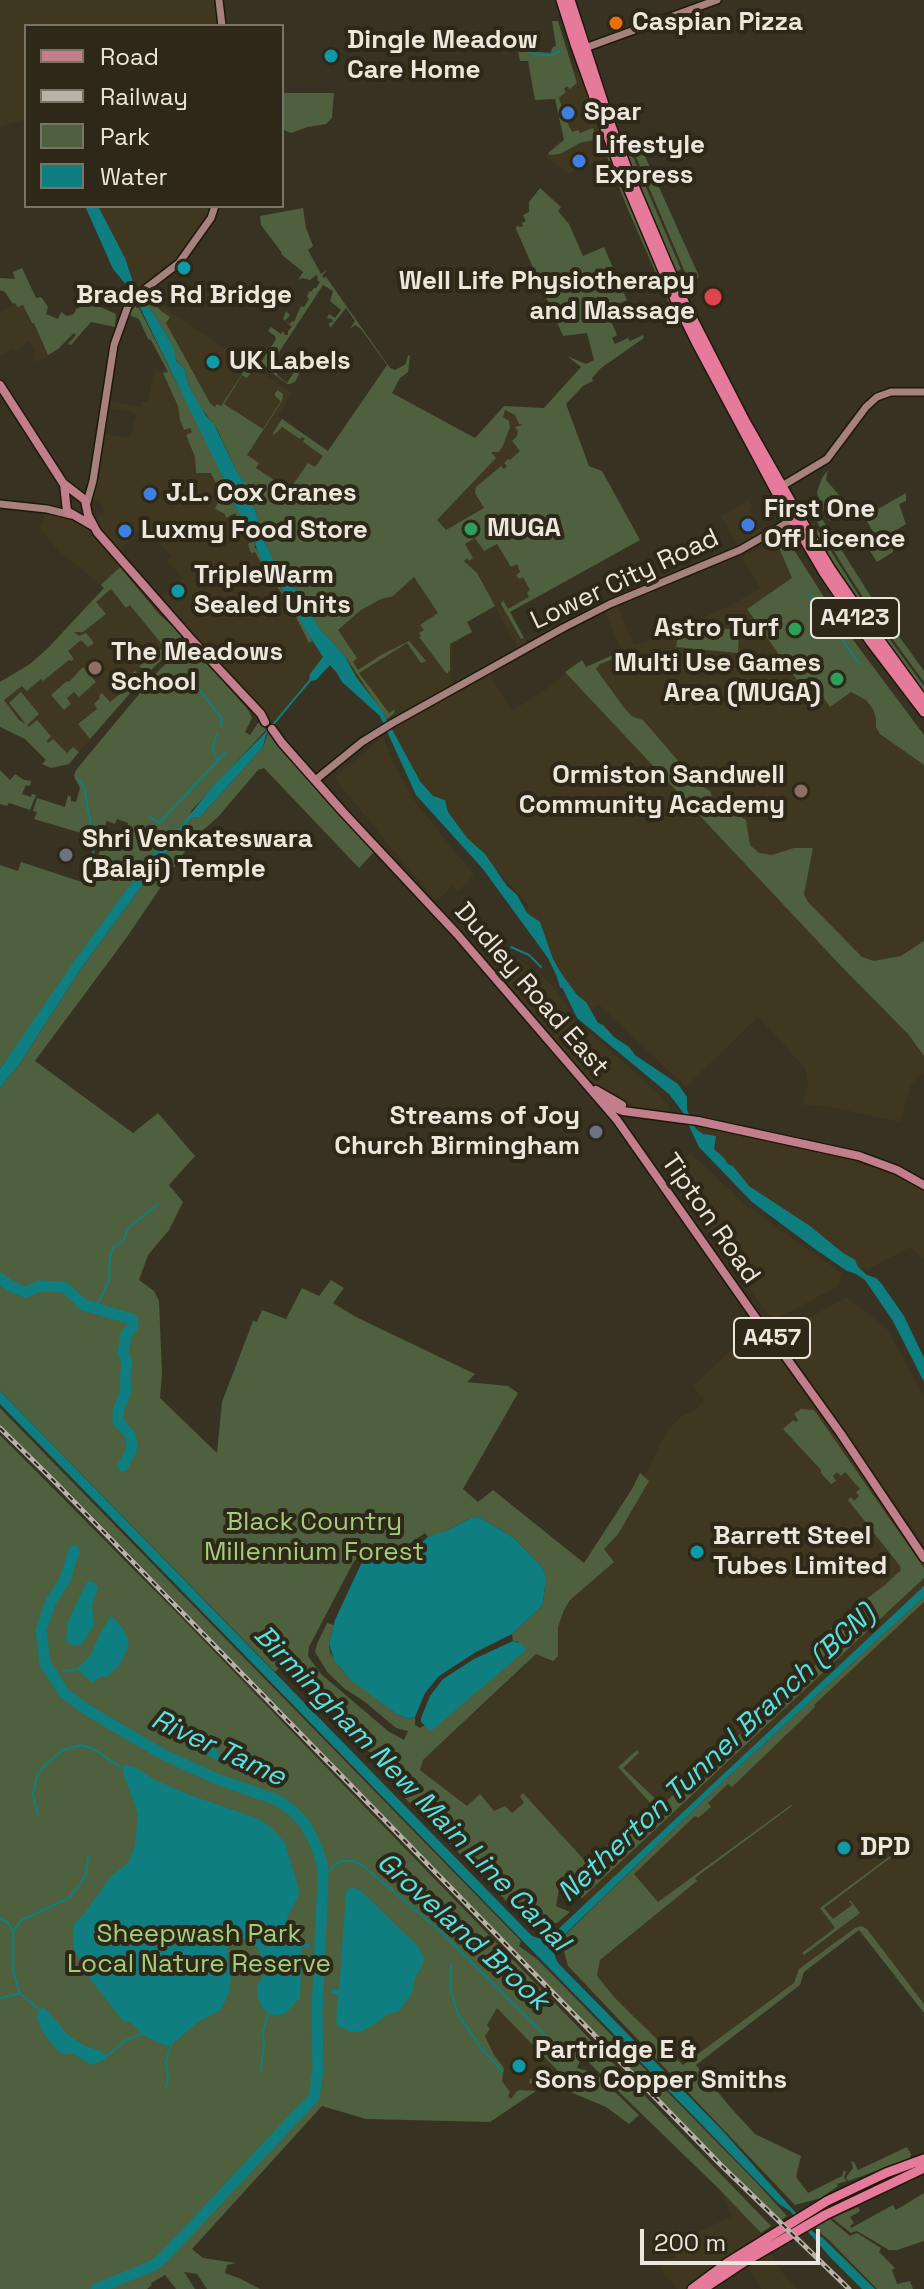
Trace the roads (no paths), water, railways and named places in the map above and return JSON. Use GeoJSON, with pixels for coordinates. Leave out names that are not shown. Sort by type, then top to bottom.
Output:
{"type":"FeatureCollection","features":[{"type":"Feature","properties":{"kind":"highway","name":"A4123"},"geometry":{"type":"LineString","coordinates":[[561,0],[677,296]]}},
{"type":"Feature","properties":{"kind":"highway","name":"A4123"},"geometry":{"type":"LineString","coordinates":[[570,0],[581,63],[618,164],[734,416],[824,573],[924,712]]}},
{"type":"Feature","properties":{"kind":"highway","name":"A4123"},"geometry":{"type":"LineString","coordinates":[[795,518],[924,701]]}},
{"type":"Feature","properties":{"kind":"highway"},"geometry":{"type":"LineString","coordinates":[[692,2289],[727,2263],[827,2201],[924,2159]]}},
{"type":"Feature","properties":{"kind":"highway"},"geometry":{"type":"LineString","coordinates":[[703,2289],[795,2232],[872,2191],[924,2168]]}},
{"type":"Feature","properties":{"kind":"main road"},"geometry":{"type":"LineString","coordinates":[[0,385],[63,483],[85,500],[93,526],[385,853]]}},
{"type":"Feature","properties":{"kind":"main road"},"geometry":{"type":"LineString","coordinates":[[63,483],[66,509],[93,526]]}},
{"type":"Feature","properties":{"kind":"main road"},"geometry":{"type":"LineString","coordinates":[[66,502],[72,495],[78,494]]}},
{"type":"Feature","properties":{"kind":"main road"},"geometry":{"type":"LineString","coordinates":[[72,515],[81,514],[86,507]]}},
{"type":"Feature","properties":{"kind":"main road","name":"Dudley Road East"},"geometry":{"type":"LineString","coordinates":[[316,778],[431,905],[600,1101]]}},
{"type":"Feature","properties":{"kind":"main road"},"geometry":{"type":"LineString","coordinates":[[585,1084],[612,1101],[648,1115]]}},
{"type":"Feature","properties":{"kind":"main road"},"geometry":{"type":"LineString","coordinates":[[600,1101],[623,1111],[698,1121],[859,1156],[897,1170],[924,1185]]}},
{"type":"Feature","properties":{"kind":"main road","name":"Tipton Road"},"geometry":{"type":"LineString","coordinates":[[600,1101],[617,1120],[841,1434],[924,1558]]}},
{"type":"Feature","properties":{"kind":"main road"},"geometry":{"type":"LineString","coordinates":[[617,1120],[623,1111]]}},
{"type":"Feature","properties":{"kind":"street"},"geometry":{"type":"LineString","coordinates":[[219,0],[222,24]]}},
{"type":"Feature","properties":{"kind":"street"},"geometry":{"type":"LineString","coordinates":[[580,46],[717,0]]}},
{"type":"Feature","properties":{"kind":"street"},"geometry":{"type":"LineString","coordinates":[[86,507],[93,481],[114,345],[128,306],[179,263],[211,218],[214,208]]}},
{"type":"Feature","properties":{"kind":"street"},"geometry":{"type":"LineString","coordinates":[[778,488],[827,459],[877,397],[891,392],[924,392]]}},
{"type":"Feature","properties":{"kind":"street"},"geometry":{"type":"LineString","coordinates":[[78,494],[86,491],[93,481]]}},
{"type":"Feature","properties":{"kind":"street"},"geometry":{"type":"LineString","coordinates":[[50,510],[66,502]]}},
{"type":"Feature","properties":{"kind":"street"},"geometry":{"type":"LineString","coordinates":[[0,504],[72,515]]}},
{"type":"Feature","properties":{"kind":"street","name":"Lower City Road"},"geometry":{"type":"LineString","coordinates":[[316,778],[388,726],[587,615],[740,550],[795,518]]}},
{"type":"Feature","properties":{"kind":"water"},"geometry":{"type":"Polygon","coordinates":[[[86,208],[99,208],[125,258],[136,291],[173,346],[188,384],[214,424],[237,472],[246,482],[274,562],[304,600],[319,628],[345,656],[356,677],[381,709],[420,781],[433,796],[445,800],[448,812],[467,838],[485,854],[527,913],[540,922],[561,973],[586,1002],[598,1023],[635,1055],[678,1084],[687,1097],[687,1110],[696,1129],[703,1134],[716,1136],[714,1149],[749,1186],[810,1226],[855,1260],[867,1275],[881,1283],[904,1316],[924,1358],[924,1382],[893,1321],[865,1280],[815,1249],[752,1202],[699,1147],[682,1111],[669,1094],[577,1018],[548,958],[483,869],[416,795],[380,716],[342,682],[330,665],[316,680],[311,681],[266,735],[263,747],[200,817],[192,818],[172,841],[0,1088],[0,1069],[163,840],[171,838],[213,786],[263,735],[309,680],[323,657],[260,557],[133,293],[113,269],[86,208]]]}},
{"type":"Feature","properties":{"kind":"water"},"geometry":{"type":"Polygon","coordinates":[[[0,1391],[532,1936],[538,1938],[553,1934],[924,1586],[924,1597],[731,1774],[553,1948],[559,1964],[721,2129],[813,2232],[875,2289],[862,2289],[830,2257],[790,2211],[779,2204],[0,1404],[0,1391]]]}},
{"type":"Feature","properties":{"kind":"water"},"geometry":{"type":"Polygon","coordinates":[[[479,1517],[514,1538],[542,1567],[546,1578],[543,1602],[512,1634],[439,1676],[425,1693],[415,1717],[408,1719],[351,1680],[334,1660],[329,1644],[335,1620],[361,1564],[368,1560],[394,1562],[428,1537],[479,1517]]]}},
{"type":"Feature","properties":{"kind":"water"},"geometry":{"type":"Polygon","coordinates":[[[87,1582],[93,1582],[98,1587],[92,1605],[94,1626],[80,1646],[68,1644],[68,1621],[87,1582]]]}},
{"type":"Feature","properties":{"kind":"water"},"geometry":{"type":"Polygon","coordinates":[[[111,1616],[124,1630],[129,1643],[119,1666],[92,1683],[77,1669],[90,1656],[111,1616]]]}},
{"type":"Feature","properties":{"kind":"water"},"geometry":{"type":"Polygon","coordinates":[[[513,1641],[522,1644],[526,1650],[431,1731],[421,1722],[430,1696],[443,1679],[474,1659],[513,1641]]]}},
{"type":"Feature","properties":{"kind":"water"},"geometry":{"type":"Polygon","coordinates":[[[208,1746],[228,1760],[240,1752],[250,1752],[280,1778],[276,1782],[236,1769],[201,1750],[208,1746]]]}},
{"type":"Feature","properties":{"kind":"water"},"geometry":{"type":"Polygon","coordinates":[[[124,1765],[135,1767],[155,1780],[190,1795],[259,1819],[285,1843],[299,1890],[287,1917],[302,1943],[309,1944],[309,1947],[302,1947],[301,1966],[308,1968],[301,1970],[300,1998],[286,2013],[275,2016],[266,2012],[261,2005],[257,1987],[263,1975],[261,1955],[256,1946],[245,1939],[235,1940],[228,1948],[231,1977],[229,1993],[221,2010],[199,2021],[171,2045],[157,2042],[142,2034],[132,2023],[123,2021],[91,1980],[74,1950],[73,1930],[74,1924],[111,1876],[128,1863],[135,1845],[138,1813],[123,1773],[124,1765]]]}},
{"type":"Feature","properties":{"kind":"water"},"geometry":{"type":"Polygon","coordinates":[[[352,1887],[361,1891],[418,1946],[424,1959],[415,1977],[412,1993],[399,2011],[388,2014],[360,2032],[338,2026],[338,1995],[330,1993],[331,1990],[339,1990],[346,1892],[352,1887]]]}},
{"type":"Feature","properties":{"kind":"water"},"geometry":{"type":"Polygon","coordinates":[[[45,2008],[67,2034],[83,2045],[103,2052],[106,2059],[91,2065],[74,2054],[58,2051],[44,2034],[37,2018],[39,2009],[45,2008]]]}},
{"type":"Feature","properties":{"kind":"waterway"},"geometry":{"type":"LineString","coordinates":[[514,45],[537,55],[560,51]]}},
{"type":"Feature","properties":{"kind":"waterway"},"geometry":{"type":"LineString","coordinates":[[809,594],[859,663]]}},
{"type":"Feature","properties":{"kind":"waterway"},"geometry":{"type":"LineString","coordinates":[[171,678],[182,678],[198,688],[222,719],[221,726]]}},
{"type":"Feature","properties":{"kind":"waterway"},"geometry":{"type":"LineString","coordinates":[[217,734],[212,748],[217,760]]}},
{"type":"Feature","properties":{"kind":"waterway"},"geometry":{"type":"LineString","coordinates":[[150,817],[159,823],[225,753]]}},
{"type":"Feature","properties":{"kind":"waterway"},"geometry":{"type":"LineString","coordinates":[[76,778],[84,786],[93,837]]}},
{"type":"Feature","properties":{"kind":"waterway"},"geometry":{"type":"LineString","coordinates":[[93,855],[94,843]]}},
{"type":"Feature","properties":{"kind":"waterway"},"geometry":{"type":"LineString","coordinates":[[87,874],[90,865]]}},
{"type":"Feature","properties":{"kind":"waterway"},"geometry":{"type":"LineString","coordinates":[[511,947],[529,955],[541,967]]}},
{"type":"Feature","properties":{"kind":"waterway"},"geometry":{"type":"LineString","coordinates":[[558,977],[561,987]]}},
{"type":"Feature","properties":{"kind":"waterway"},"geometry":{"type":"LineString","coordinates":[[98,1311],[98,1303],[109,1281],[113,1248],[123,1241],[128,1228],[157,1205]]}},
{"type":"Feature","properties":{"kind":"waterway","name":"River Tame"},"geometry":{"type":"LineString","coordinates":[[0,1278],[26,1292],[40,1286],[64,1287],[84,1305],[132,1319],[133,1326],[126,1335],[123,1353],[127,1362],[126,1390],[118,1411],[118,1421],[130,1435],[132,1444],[123,1466]]}},
{"type":"Feature","properties":{"kind":"waterway","name":"River Tame"},"geometry":{"type":"LineString","coordinates":[[74,1551],[65,1580],[51,1601],[41,1630],[45,1663],[64,1693],[164,1755],[217,1779],[277,1800],[292,1810],[305,1824],[316,1845],[323,1879],[317,2011],[318,2069],[314,2097],[164,2257],[152,2266],[96,2289]]}},
{"type":"Feature","properties":{"kind":"waterway"},"geometry":{"type":"LineString","coordinates":[[63,1670],[77,1669]]}},
{"type":"Feature","properties":{"kind":"waterway","name":"River Tame"},"geometry":{"type":"LineString","coordinates":[[55,1681],[57,1670]]}},
{"type":"Feature","properties":{"kind":"waterway"},"geometry":{"type":"LineString","coordinates":[[38,1815],[33,1794],[37,1776],[63,1750],[81,1745],[94,1749],[122,1768]]}},
{"type":"Feature","properties":{"kind":"waterway"},"geometry":{"type":"LineString","coordinates":[[13,1931],[22,1920],[69,1898],[86,1874],[88,1857]]}},
{"type":"Feature","properties":{"kind":"waterway","name":"Groveland Brook"},"geometry":{"type":"LineString","coordinates":[[323,1879],[334,1865],[342,1861],[362,1865],[439,1930],[570,2060]]}},
{"type":"Feature","properties":{"kind":"waterway"},"geometry":{"type":"LineString","coordinates":[[0,1919],[7,1922],[13,1931],[13,1971],[20,1994],[39,2009]]}},
{"type":"Feature","properties":{"kind":"waterway"},"geometry":{"type":"LineString","coordinates":[[451,1965],[451,1991],[458,2014],[481,2048],[502,2071]]}},
{"type":"Feature","properties":{"kind":"waterway","name":"River Tame"},"geometry":{"type":"LineString","coordinates":[[316,1968],[319,1971]]}},
{"type":"Feature","properties":{"kind":"waterway","name":"River Tame"},"geometry":{"type":"LineString","coordinates":[[318,1994],[323,1991]]}},
{"type":"Feature","properties":{"kind":"waterway"},"geometry":{"type":"LineString","coordinates":[[0,1998],[18,1994]]}},
{"type":"Feature","properties":{"kind":"waterway"},"geometry":{"type":"LineString","coordinates":[[261,2070],[263,2032],[268,2013]]}},
{"type":"Feature","properties":{"kind":"waterway"},"geometry":{"type":"LineString","coordinates":[[107,2056],[126,2040],[142,2034]]}},
{"type":"Feature","properties":{"kind":"waterway"},"geometry":{"type":"LineString","coordinates":[[166,2087],[166,2061],[171,2045]]}},
{"type":"Feature","properties":{"kind":"waterway","name":"River Tame"},"geometry":{"type":"LineString","coordinates":[[316,2083],[320,2081]]}},
{"type":"Feature","properties":{"kind":"waterway","name":"River Tame"},"geometry":{"type":"LineString","coordinates":[[295,2117],[299,2121]]}},
{"type":"Feature","properties":{"kind":"railway"},"geometry":{"type":"LineString","coordinates":[[0,1428],[720,2164],[849,2289]]}},
{"type":"Feature","properties":{"kind":"place","name":"Caspian Pizza"},"geometry":{"type":"Point","coordinates":[616,23]}},
{"type":"Feature","properties":{"kind":"place","name":"Dingle Meadow Care Home"},"geometry":{"type":"Point","coordinates":[331,56]}},
{"type":"Feature","properties":{"kind":"place","name":"Spar"},"geometry":{"type":"Point","coordinates":[568,113]}},
{"type":"Feature","properties":{"kind":"place","name":"Lifestyle Express"},"geometry":{"type":"Point","coordinates":[579,161]}},
{"type":"Feature","properties":{"kind":"place","name":"Brades Rd Bridge"},"geometry":{"type":"Point","coordinates":[184,268]}},
{"type":"Feature","properties":{"kind":"place","name":"Well Life Physiotherapy and Massage"},"geometry":{"type":"Point","coordinates":[713,297]}},
{"type":"Feature","properties":{"kind":"place","name":"UK Labels"},"geometry":{"type":"Point","coordinates":[213,362]}},
{"type":"Feature","properties":{"kind":"place","name":"J.L. Cox Cranes"},"geometry":{"type":"Point","coordinates":[150,494]}},
{"type":"Feature","properties":{"kind":"place","name":"First One Off Licence"},"geometry":{"type":"Point","coordinates":[748,525]}},
{"type":"Feature","properties":{"kind":"place","name":"MUGA"},"geometry":{"type":"Point","coordinates":[471,529]}},
{"type":"Feature","properties":{"kind":"place","name":"Luxmy Food Store"},"geometry":{"type":"Point","coordinates":[125,531]}},
{"type":"Feature","properties":{"kind":"place","name":"TripleWarm Sealed Units"},"geometry":{"type":"Point","coordinates":[178,591]}},
{"type":"Feature","properties":{"kind":"place","name":"Astro Turf"},"geometry":{"type":"Point","coordinates":[795,629]}},
{"type":"Feature","properties":{"kind":"place","name":"The Meadows School"},"geometry":{"type":"Point","coordinates":[95,668]}},
{"type":"Feature","properties":{"kind":"place","name":"Multi Use Games Area (MUGA)"},"geometry":{"type":"Point","coordinates":[837,679]}},
{"type":"Feature","properties":{"kind":"place","name":"Ormiston Sandwell Community Academy"},"geometry":{"type":"Point","coordinates":[801,791]}},
{"type":"Feature","properties":{"kind":"place","name":"Shri Venkateswara (Balaji) Temple"},"geometry":{"type":"Point","coordinates":[66,855]}},
{"type":"Feature","properties":{"kind":"place","name":"Streams of Joy Church Birmingham"},"geometry":{"type":"Point","coordinates":[596,1132]}},
{"type":"Feature","properties":{"kind":"place","name":"Barrett Steel Tubes Limited"},"geometry":{"type":"Point","coordinates":[697,1552]}},
{"type":"Feature","properties":{"kind":"place","name":"DPD"},"geometry":{"type":"Point","coordinates":[844,1848]}},
{"type":"Feature","properties":{"kind":"place","name":"Partridge E & Sons Copper Smiths"},"geometry":{"type":"Point","coordinates":[519,2066]}},
{"type":"Feature","properties":{"kind":"park label","name":"Black Country Millennium Forest"},"geometry":{"type":"Point","coordinates":[314,1538]}},
{"type":"Feature","properties":{"kind":"park label","name":"Sheepwash Park Local Nature Reserve"},"geometry":{"type":"Point","coordinates":[199,1950]}},
{"type":"Feature","properties":{"kind":"water label","name":"Netherton Tunnel Branch (BCN)"},"geometry":{"type":"Point","coordinates":[717,1754]}},
{"type":"Feature","properties":{"kind":"water label","name":"Birmingham New Main Line Canal"},"geometry":{"type":"Point","coordinates":[411,1789]}}]}
